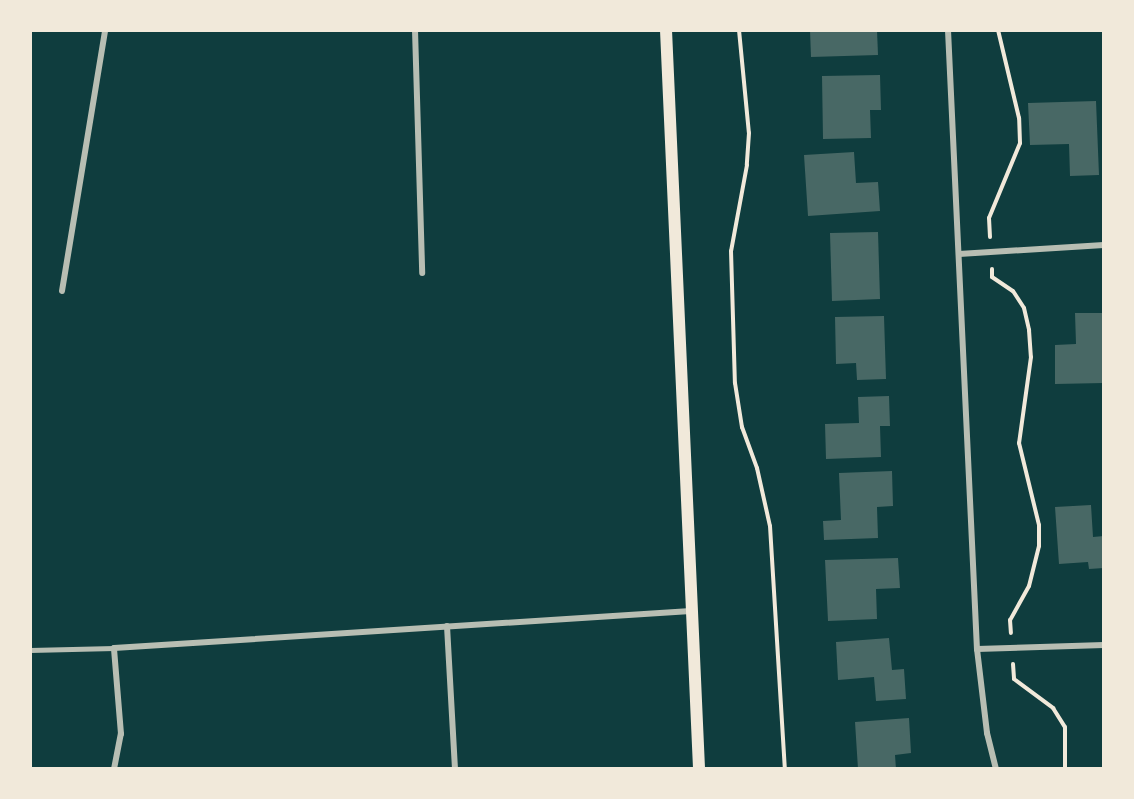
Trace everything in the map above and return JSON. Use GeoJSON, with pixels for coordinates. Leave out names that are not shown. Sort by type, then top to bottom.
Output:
{"type":"FeatureCollection","features":[{"type":"Feature","properties":{"kind":"main road"},"geometry":{"type":"LineString","coordinates":[[666,30],[699,769]]}},
{"type":"Feature","properties":{"kind":"street"},"geometry":{"type":"LineString","coordinates":[[62,291],[105,30]]}},
{"type":"Feature","properties":{"kind":"street"},"geometry":{"type":"LineString","coordinates":[[415,30],[422,273]]}},
{"type":"Feature","properties":{"kind":"street"},"geometry":{"type":"LineString","coordinates":[[948,30],[977,648],[987,733],[996,769]]}},
{"type":"Feature","properties":{"kind":"street"},"geometry":{"type":"LineString","coordinates":[[959,254],[1104,245]]}},
{"type":"Feature","properties":{"kind":"street"},"geometry":{"type":"LineString","coordinates":[[114,769],[122,734],[114,648],[691,611]]}},
{"type":"Feature","properties":{"kind":"street"},"geometry":{"type":"LineString","coordinates":[[447,626],[454,769]]}},
{"type":"Feature","properties":{"kind":"street"},"geometry":{"type":"LineString","coordinates":[[977,648],[1104,645]]}},
{"type":"Feature","properties":{"kind":"lane"},"geometry":{"type":"LineString","coordinates":[[30,650],[114,648]]}},
{"type":"Feature","properties":{"kind":"path"},"geometry":{"type":"LineString","coordinates":[[739,30],[749,133],[747,165],[731,251],[735,383],[742,427],[757,468],[770,526],[785,769]]}},
{"type":"Feature","properties":{"kind":"path"},"geometry":{"type":"LineString","coordinates":[[989,218],[1020,142],[1019,118],[998,30]]}},
{"type":"Feature","properties":{"kind":"path"},"geometry":{"type":"LineString","coordinates":[[992,277],[1013,291],[1024,308],[1031,357],[1019,442],[1039,525],[1039,546],[1029,586],[1010,620]]}},
{"type":"Feature","properties":{"kind":"path"},"geometry":{"type":"LineString","coordinates":[[1014,679],[1053,708],[1065,727],[1065,769]]}},
{"type":"Feature","properties":{"kind":"building"},"geometry":{"type":"Polygon","coordinates":[[[810,30],[877,30],[878,55],[811,57],[810,30]]]}},
{"type":"Feature","properties":{"kind":"building"},"geometry":{"type":"Polygon","coordinates":[[[880,75],[881,110],[870,110],[871,138],[823,139],[822,76],[880,75]]]}},
{"type":"Feature","properties":{"kind":"building"},"geometry":{"type":"Polygon","coordinates":[[[1096,101],[1099,175],[1070,176],[1069,144],[1030,145],[1028,103],[1096,101]]]}},
{"type":"Feature","properties":{"kind":"building"},"geometry":{"type":"Polygon","coordinates":[[[854,152],[856,183],[878,182],[880,211],[808,216],[804,155],[854,152]]]}},
{"type":"Feature","properties":{"kind":"building"},"geometry":{"type":"Polygon","coordinates":[[[878,232],[880,299],[832,301],[830,233],[878,232]]]}},
{"type":"Feature","properties":{"kind":"building"},"geometry":{"type":"Polygon","coordinates":[[[1075,313],[1103,313],[1104,383],[1055,384],[1055,345],[1076,344],[1075,313]]]}},
{"type":"Feature","properties":{"kind":"building"},"geometry":{"type":"Polygon","coordinates":[[[884,316],[886,379],[857,380],[856,363],[836,364],[835,317],[884,316]]]}},
{"type":"Feature","properties":{"kind":"building"},"geometry":{"type":"Polygon","coordinates":[[[889,396],[890,426],[880,426],[881,457],[826,459],[825,424],[859,423],[858,397],[889,396]]]}},
{"type":"Feature","properties":{"kind":"building"},"geometry":{"type":"Polygon","coordinates":[[[892,471],[893,506],[877,507],[878,538],[824,540],[823,521],[841,520],[839,473],[892,471]]]}},
{"type":"Feature","properties":{"kind":"building"},"geometry":{"type":"Polygon","coordinates":[[[1091,505],[1093,537],[1104,536],[1104,568],[1089,569],[1088,562],[1059,564],[1055,507],[1091,505]]]}},
{"type":"Feature","properties":{"kind":"building"},"geometry":{"type":"Polygon","coordinates":[[[898,558],[900,588],[876,589],[877,619],[828,621],[825,560],[898,558]]]}},
{"type":"Feature","properties":{"kind":"building"},"geometry":{"type":"Polygon","coordinates":[[[889,638],[892,670],[904,669],[906,699],[876,701],[874,677],[838,680],[836,642],[889,638]]]}},
{"type":"Feature","properties":{"kind":"building"},"geometry":{"type":"Polygon","coordinates":[[[909,718],[911,753],[895,755],[896,769],[858,769],[855,722],[909,718]]]}}]}
